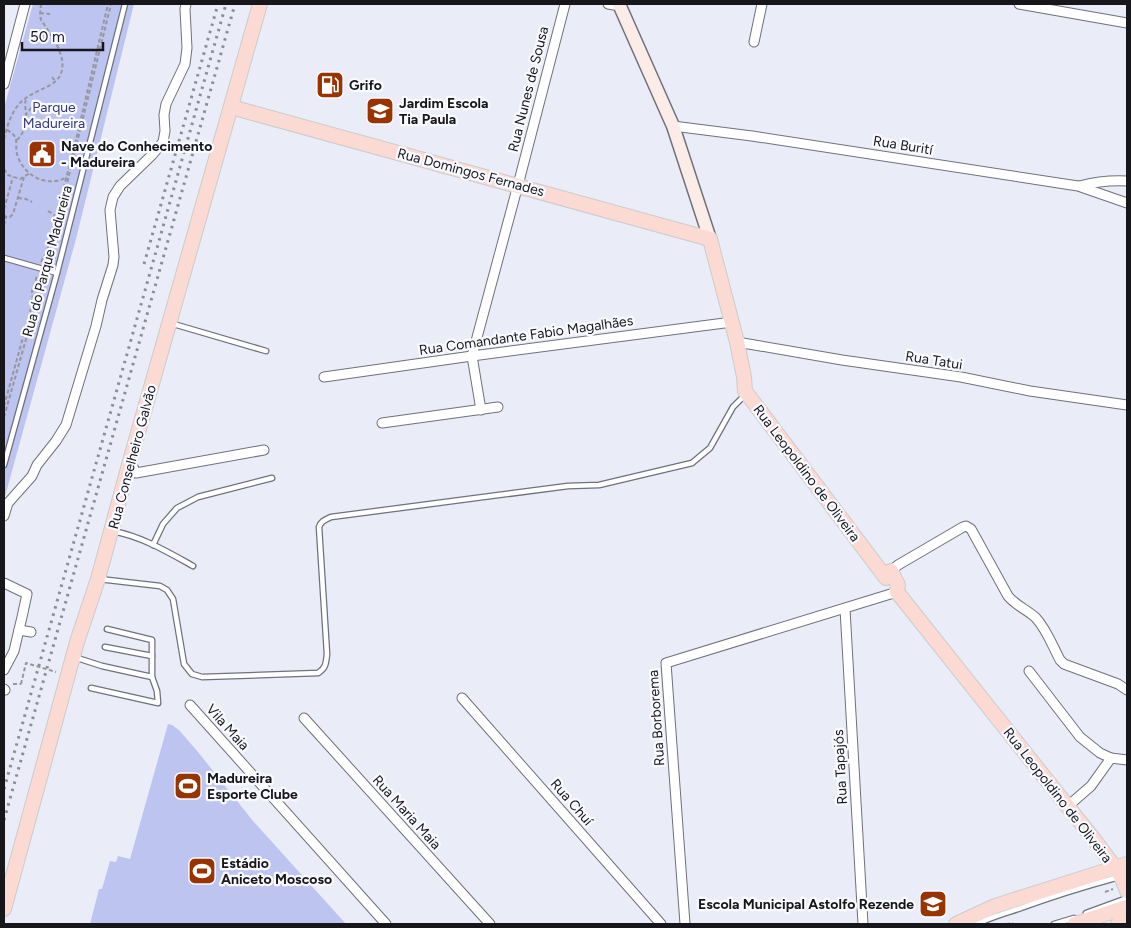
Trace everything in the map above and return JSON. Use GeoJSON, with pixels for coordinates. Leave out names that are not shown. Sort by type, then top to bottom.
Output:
{"type":"FeatureCollection","features":[{"type":"Feature","properties":{"kind":"main road","name":"Rua Conselheiro Galvão"},"geometry":{"type":"LineString","coordinates":[[4,910],[73,656],[98,579],[260,4]]}},
{"type":"Feature","properties":{"kind":"main road","name":"Rua Domingos Fernades"},"geometry":{"type":"LineString","coordinates":[[231,106],[710,239]]}},
{"type":"Feature","properties":{"kind":"main road","name":"Rua Leopoldino de Oliveira"},"geometry":{"type":"LineString","coordinates":[[710,239],[737,342],[744,377],[744,391],[886,578],[891,571],[898,585],[898,592],[1068,806],[1123,870],[1127,890]]}},
{"type":"Feature","properties":{"kind":"main road"},"geometry":{"type":"LineString","coordinates":[[956,924],[995,906],[1123,870]]}},
{"type":"Feature","properties":{"kind":"main road"},"geometry":{"type":"LineString","coordinates":[[1075,924],[1127,908]]}},
{"type":"Feature","properties":{"kind":"main road"},"geometry":{"type":"LineString","coordinates":[[1118,924],[1122,920],[1127,908]]}},
{"type":"Feature","properties":{"kind":"street"},"geometry":{"type":"LineString","coordinates":[[4,84],[25,4]]}},
{"type":"Feature","properties":{"kind":"street"},"geometry":{"type":"LineString","coordinates":[[4,516],[8,503],[32,476],[36,465],[56,441],[66,425],[113,265],[110,210],[113,197],[120,186],[152,156],[163,142],[166,104],[185,64],[187,48],[186,4]]}},
{"type":"Feature","properties":{"kind":"street","name":"Rua Nunes de Sousa"},"geometry":{"type":"LineString","coordinates":[[472,356],[565,4]]}},
{"type":"Feature","properties":{"kind":"street"},"geometry":{"type":"LineString","coordinates":[[754,42],[762,4]]}},
{"type":"Feature","properties":{"kind":"street"},"geometry":{"type":"LineString","coordinates":[[1019,4],[1127,23]]}},
{"type":"Feature","properties":{"kind":"street","name":"Rua Leopoldino de Oliveira"},"geometry":{"type":"LineString","coordinates":[[616,5],[673,126],[710,239]]}},
{"type":"Feature","properties":{"kind":"street","name":"Rua Burití"},"geometry":{"type":"LineString","coordinates":[[673,126],[752,136],[1078,186],[1127,203]]}},
{"type":"Feature","properties":{"kind":"street"},"geometry":{"type":"LineString","coordinates":[[1078,186],[1096,182],[1127,181]]}},
{"type":"Feature","properties":{"kind":"street","name":"Rua Comandante Fabio Magalhães"},"geometry":{"type":"LineString","coordinates":[[324,377],[732,322]]}},
{"type":"Feature","properties":{"kind":"street","name":"Rua Tatui"},"geometry":{"type":"LineString","coordinates":[[737,342],[1030,391],[1127,405]]}},
{"type":"Feature","properties":{"kind":"street"},"geometry":{"type":"LineString","coordinates":[[472,356],[481,410]]}},
{"type":"Feature","properties":{"kind":"street"},"geometry":{"type":"LineString","coordinates":[[382,423],[498,407]]}},
{"type":"Feature","properties":{"kind":"street"},"geometry":{"type":"LineString","coordinates":[[130,461],[136,473],[264,450]]}},
{"type":"Feature","properties":{"kind":"street"},"geometry":{"type":"LineString","coordinates":[[891,571],[963,527],[968,527],[971,529],[1008,596],[1036,619],[1060,660],[1064,664],[1118,684],[1127,690]]}},
{"type":"Feature","properties":{"kind":"street"},"geometry":{"type":"LineString","coordinates":[[4,583],[27,594],[14,651],[4,670]]}},
{"type":"Feature","properties":{"kind":"street","name":"Rua Borborema"},"geometry":{"type":"LineString","coordinates":[[685,924],[666,662],[898,592]]}},
{"type":"Feature","properties":{"kind":"street","name":"Rua Tapajós"},"geometry":{"type":"LineString","coordinates":[[845,609],[863,924]]}},
{"type":"Feature","properties":{"kind":"street"},"geometry":{"type":"LineString","coordinates":[[19,630],[30,632]]}},
{"type":"Feature","properties":{"kind":"street"},"geometry":{"type":"LineString","coordinates":[[1029,672],[1080,737],[1100,753],[1111,758],[1127,760]]}},
{"type":"Feature","properties":{"kind":"street","name":"Rua Chuí"},"geometry":{"type":"LineString","coordinates":[[462,698],[661,924]]}},
{"type":"Feature","properties":{"kind":"street","name":"Vila Maia"},"geometry":{"type":"LineString","coordinates":[[190,705],[386,924]]}},
{"type":"Feature","properties":{"kind":"street","name":"Rua Maria Maia"},"geometry":{"type":"LineString","coordinates":[[304,718],[490,924]]}},
{"type":"Feature","properties":{"kind":"street"},"geometry":{"type":"LineString","coordinates":[[1068,806],[1091,786],[1111,758]]}},
{"type":"Feature","properties":{"kind":"lane","name":"Rua do Parque Madureira"},"geometry":{"type":"LineString","coordinates":[[4,465],[57,273],[125,4]]}},
{"type":"Feature","properties":{"kind":"lane"},"geometry":{"type":"LineString","coordinates":[[4,258],[57,273]]}},
{"type":"Feature","properties":{"kind":"lane"},"geometry":{"type":"LineString","coordinates":[[169,323],[266,351]]}},
{"type":"Feature","properties":{"kind":"lane"},"geometry":{"type":"LineString","coordinates":[[98,579],[160,586],[167,590],[173,599],[184,664],[192,674],[202,677],[318,673],[326,665],[327,654],[319,528],[320,523],[324,520],[331,517],[568,486],[599,485],[692,463],[710,448],[733,407],[742,398],[744,391]]}},
{"type":"Feature","properties":{"kind":"lane"},"geometry":{"type":"LineString","coordinates":[[153,545],[163,524],[177,508],[198,497],[272,478]]}},
{"type":"Feature","properties":{"kind":"lane"},"geometry":{"type":"LineString","coordinates":[[111,531],[123,533],[153,545],[193,566]]}},
{"type":"Feature","properties":{"kind":"lane"},"geometry":{"type":"LineString","coordinates":[[91,688],[158,703],[157,691],[152,677],[152,640],[107,629]]}},
{"type":"Feature","properties":{"kind":"lane"},"geometry":{"type":"LineString","coordinates":[[106,647],[152,656]]}},
{"type":"Feature","properties":{"kind":"lane"},"geometry":{"type":"LineString","coordinates":[[73,656],[102,666],[152,677]]}},
{"type":"Feature","properties":{"kind":"lane"},"geometry":{"type":"LineString","coordinates":[[977,924],[1123,870]]}},
{"type":"Feature","properties":{"kind":"lane"},"geometry":{"type":"LineString","coordinates":[[1054,924],[1127,898]]}},
{"type":"Feature","properties":{"kind":"path"},"geometry":{"type":"LineString","coordinates":[[4,139],[6,129],[18,106],[26,98],[55,81],[60,76],[63,67],[58,48],[41,20],[41,4]]}},
{"type":"Feature","properties":{"kind":"path"},"geometry":{"type":"LineString","coordinates":[[56,216],[61,208],[70,173],[110,4]]}},
{"type":"Feature","properties":{"kind":"path"},"geometry":{"type":"LineString","coordinates":[[4,406],[33,301],[32,291],[41,259],[47,252],[67,177],[110,4]]}},
{"type":"Feature","properties":{"kind":"path"},"geometry":{"type":"LineString","coordinates":[[40,13],[50,14]]}},
{"type":"Feature","properties":{"kind":"path"},"geometry":{"type":"LineString","coordinates":[[58,48],[64,46]]}},
{"type":"Feature","properties":{"kind":"path"},"geometry":{"type":"LineString","coordinates":[[52,77],[55,81]]}},
{"type":"Feature","properties":{"kind":"path"},"geometry":{"type":"LineString","coordinates":[[17,140],[20,138],[26,122],[26,98]]}},
{"type":"Feature","properties":{"kind":"path"},"geometry":{"type":"LineString","coordinates":[[25,116],[34,104]]}},
{"type":"Feature","properties":{"kind":"path"},"geometry":{"type":"LineString","coordinates":[[6,129],[13,133],[17,140],[16,151],[18,159],[30,174],[48,182],[58,181],[67,177],[70,173]]}},
{"type":"Feature","properties":{"kind":"path"},"geometry":{"type":"LineString","coordinates":[[4,169],[8,175],[20,179],[30,174]]}},
{"type":"Feature","properties":{"kind":"path"},"geometry":{"type":"LineString","coordinates":[[4,209],[13,177]]}},
{"type":"Feature","properties":{"kind":"path"},"geometry":{"type":"LineString","coordinates":[[4,225],[5,216],[10,217],[13,214],[24,177]]}},
{"type":"Feature","properties":{"kind":"path"},"geometry":{"type":"LineString","coordinates":[[18,198],[32,202]]}},
{"type":"Feature","properties":{"kind":"path"},"geometry":{"type":"LineString","coordinates":[[48,211],[56,216]]}},
{"type":"Feature","properties":{"kind":"path"},"geometry":{"type":"LineString","coordinates":[[4,417],[32,318],[29,317]]}},
{"type":"Feature","properties":{"kind":"path"},"geometry":{"type":"LineString","coordinates":[[21,684],[26,663],[56,672]]}},
{"type":"Feature","properties":{"kind":"path"},"geometry":{"type":"LineString","coordinates":[[1006,924],[1013,923]]}},
{"type":"Feature","properties":{"kind":"green space","name":"Parque Madureira"},"geometry":{"type":"Polygon","coordinates":[[[33,4],[134,4],[76,239],[4,500],[4,108],[33,4]]]}},
{"type":"Feature","properties":{"kind":"green space","name":"Estádio Aniceto Moscoso"},"geometry":{"type":"Polygon","coordinates":[[[168,724],[179,730],[253,821],[346,924],[90,924],[99,889],[102,889],[110,861],[116,862],[118,856],[130,859],[168,724]]]}},
{"type":"Feature","properties":{"kind":"railway"},"geometry":{"type":"LineString","coordinates":[[144,264],[218,4]]}},
{"type":"Feature","properties":{"kind":"railway"},"geometry":{"type":"LineString","coordinates":[[4,789],[226,4]]}},
{"type":"Feature","properties":{"kind":"railway"},"geometry":{"type":"LineString","coordinates":[[4,820],[235,4]]}},
{"type":"Feature","properties":{"kind":"place","name":"Grifo"},"geometry":{"type":"Point","coordinates":[330,85]}},
{"type":"Feature","properties":{"kind":"place","name":"Jardim Escola Tia Paula"},"geometry":{"type":"Point","coordinates":[380,111]}},
{"type":"Feature","properties":{"kind":"place","name":"Nave do Conhecimento - Madureira"},"geometry":{"type":"Point","coordinates":[42,154]}},
{"type":"Feature","properties":{"kind":"place","name":"Madureira Esporte Clube"},"geometry":{"type":"Point","coordinates":[188,786]}},
{"type":"Feature","properties":{"kind":"place","name":"Estádio Aniceto Moscoso"},"geometry":{"type":"Point","coordinates":[202,871]}},
{"type":"Feature","properties":{"kind":"place","name":"Escola Municipal Astolfo Rezende"},"geometry":{"type":"Point","coordinates":[933,904]}}]}
